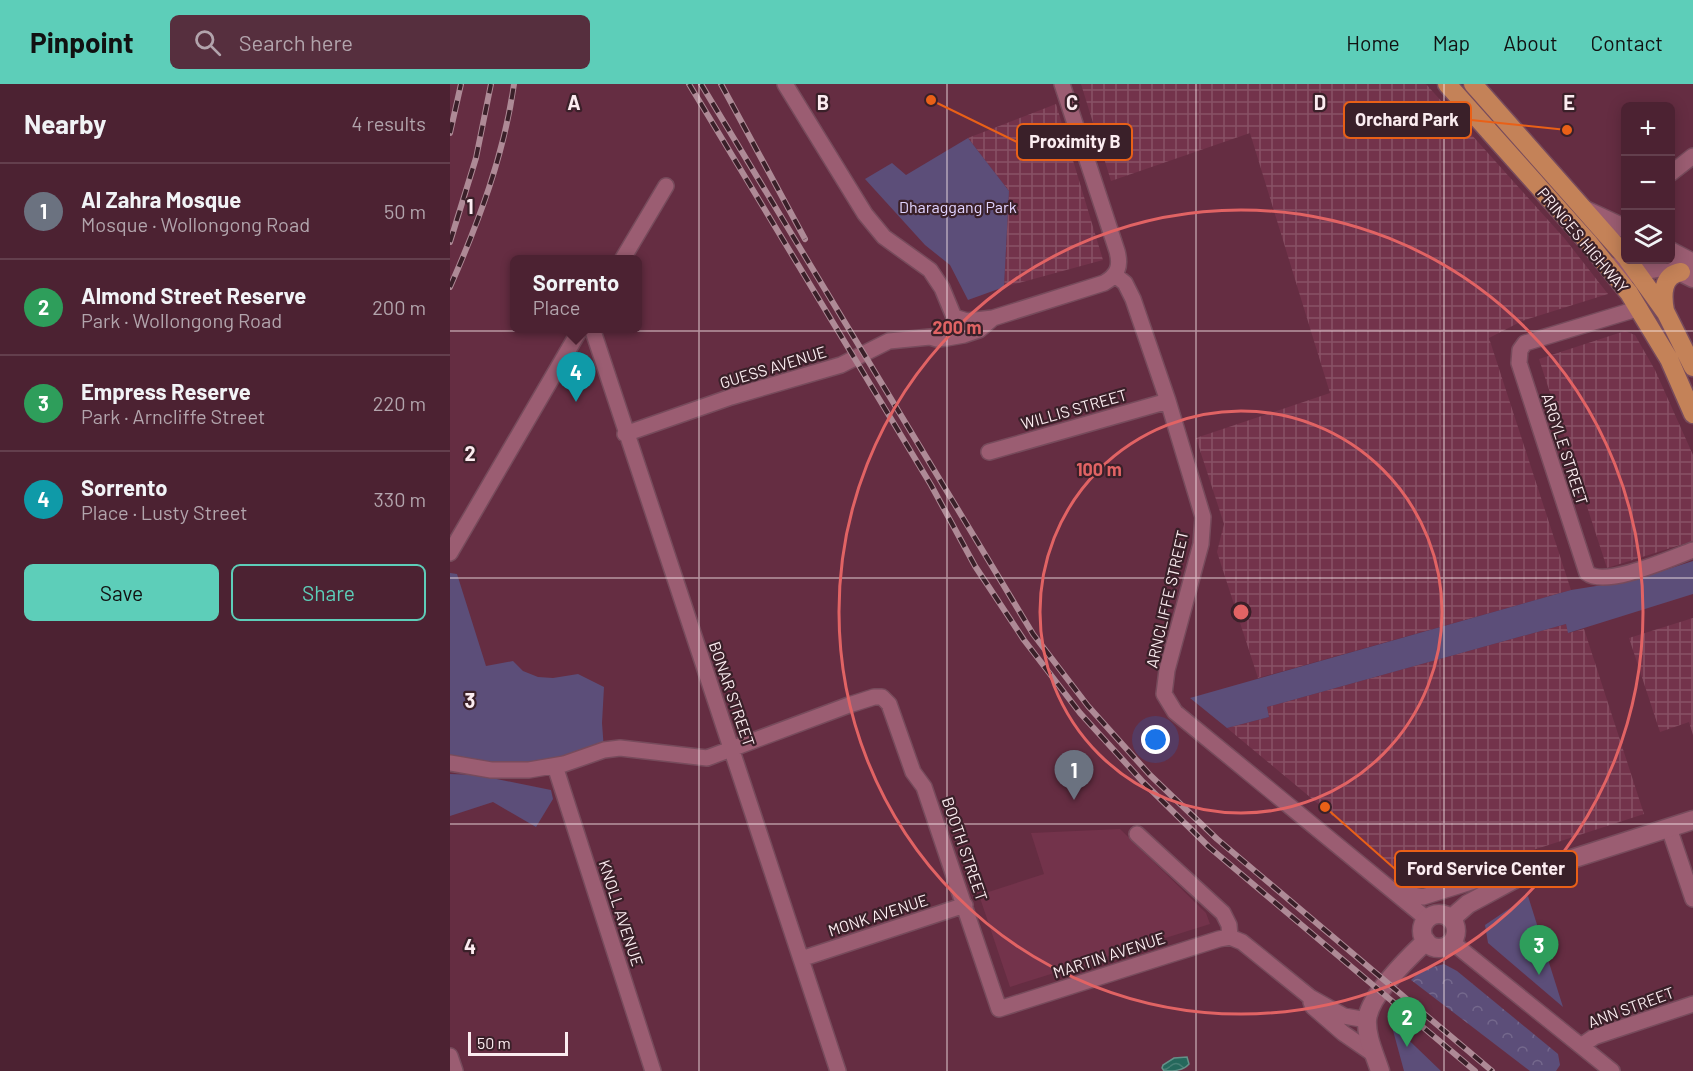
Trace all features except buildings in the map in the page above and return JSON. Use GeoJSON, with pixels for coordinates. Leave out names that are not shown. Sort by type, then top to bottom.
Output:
{"type":"FeatureCollection","features":[{"type":"Feature","properties":{"kind":"highway","name":"PRINCES HIGHWAY"},"geometry":{"type":"LineString","coordinates":[[1447,84],[1609,266],[1640,308],[1670,359],[1693,414]]}},
{"type":"Feature","properties":{"kind":"highway","name":"PRINCES HIGHWAY"},"geometry":{"type":"LineString","coordinates":[[1473,84],[1621,251]]}},
{"type":"Feature","properties":{"kind":"highway","name":"PRINCES HIGHWAY"},"geometry":{"type":"LineString","coordinates":[[1632,264],[1666,313],[1693,367]]}},
{"type":"Feature","properties":{"kind":"highway"},"geometry":{"type":"LineString","coordinates":[[1666,313],[1663,294],[1665,282],[1673,273],[1689,271]]}},
{"type":"Feature","properties":{"kind":"street"},"geometry":{"type":"LineString","coordinates":[[785,84],[865,214],[884,237],[930,270],[942,288],[954,317],[943,330],[930,337]]}},
{"type":"Feature","properties":{"kind":"street"},"geometry":{"type":"LineString","coordinates":[[1062,84],[1117,251],[1119,261],[1115,275]]}},
{"type":"Feature","properties":{"kind":"street"},"geometry":{"type":"LineString","coordinates":[[1675,171],[1693,156]]}},
{"type":"Feature","properties":{"kind":"street"},"geometry":{"type":"LineString","coordinates":[[625,255],[666,186]]}},
{"type":"Feature","properties":{"kind":"street"},"geometry":{"type":"LineString","coordinates":[[1585,210],[1621,227]]}},
{"type":"Feature","properties":{"kind":"street"},"geometry":{"type":"LineString","coordinates":[[1675,255],[1689,271]]}},
{"type":"Feature","properties":{"kind":"street"},"geometry":{"type":"LineString","coordinates":[[1609,266],[1629,273],[1631,264]]}},
{"type":"Feature","properties":{"kind":"street"},"geometry":{"type":"LineString","coordinates":[[1641,264],[1669,266],[1689,271]]}},
{"type":"Feature","properties":{"kind":"street","name":"GUESS AVENUE"},"geometry":{"type":"LineString","coordinates":[[954,317],[967,321],[993,318],[1104,283],[1115,275]]}},
{"type":"Feature","properties":{"kind":"street","name":"ARNCLIFFE STREET"},"geometry":{"type":"LineString","coordinates":[[1115,275],[1125,283],[1133,300],[1168,401],[1203,517],[1201,544],[1167,670],[1164,694],[1175,712],[1283,802],[1395,890],[1427,919]]}},
{"type":"Feature","properties":{"kind":"street","name":"ARGYLE STREET"},"geometry":{"type":"LineString","coordinates":[[1640,308],[1525,343],[1520,350],[1519,363],[1587,573],[1596,578],[1606,577],[1633,571],[1693,550]]}},
{"type":"Feature","properties":{"kind":"street","name":"GUESS AVENUE"},"geometry":{"type":"LineString","coordinates":[[625,434],[731,397],[840,365],[889,341],[930,337],[937,339],[964,335],[979,330],[993,318]]}},
{"type":"Feature","properties":{"kind":"street"},"geometry":{"type":"LineString","coordinates":[[450,553],[578,333]]}},
{"type":"Feature","properties":{"kind":"street","name":"BONAR STREET"},"geometry":{"type":"LineString","coordinates":[[594,333],[625,434],[838,1071]]}},
{"type":"Feature","properties":{"kind":"street","name":"WILLIS STREET"},"geometry":{"type":"LineString","coordinates":[[990,452],[1168,401]]}},
{"type":"Feature","properties":{"kind":"street","name":"BOOTH STREET"},"geometry":{"type":"LineString","coordinates":[[731,747],[874,697],[882,697],[889,704],[913,772],[924,787],[999,1009]]}},
{"type":"Feature","properties":{"kind":"street"},"geometry":{"type":"LineString","coordinates":[[450,763],[491,770],[529,770],[555,766],[604,750],[620,748],[707,758],[731,747]]}},
{"type":"Feature","properties":{"kind":"street","name":"KNOLL AVENUE"},"geometry":{"type":"LineString","coordinates":[[555,766],[653,1071]]}},
{"type":"Feature","properties":{"kind":"street"},"geometry":{"type":"LineString","coordinates":[[1395,890],[1423,897],[1474,881],[1522,874],[1693,820]]}},
{"type":"Feature","properties":{"kind":"street"},"geometry":{"type":"LineString","coordinates":[[1669,828],[1693,899]]}},
{"type":"Feature","properties":{"kind":"street"},"geometry":{"type":"LineString","coordinates":[[1137,834],[1223,913],[1229,925],[1230,937],[1242,942],[1310,997],[1344,1016],[1367,1020]]}},
{"type":"Feature","properties":{"kind":"street"},"geometry":{"type":"LineString","coordinates":[[1452,918],[1468,904],[1522,874]]}},
{"type":"Feature","properties":{"kind":"street","name":"MONK AVENUE"},"geometry":{"type":"LineString","coordinates":[[801,959],[965,905]]}},
{"type":"Feature","properties":{"kind":"street"},"geometry":{"type":"LineString","coordinates":[[1437,914],[1452,918],[1456,928],[1452,942],[1438,948],[1426,941],[1422,932],[1427,919],[1437,914]]}},
{"type":"Feature","properties":{"kind":"street","name":"MARTIN AVENUE"},"geometry":{"type":"LineString","coordinates":[[999,1009],[1230,937]]}},
{"type":"Feature","properties":{"kind":"street"},"geometry":{"type":"LineString","coordinates":[[1377,1063],[1368,1034],[1367,1020],[1372,1005],[1399,968],[1426,941]]}},
{"type":"Feature","properties":{"kind":"street"},"geometry":{"type":"LineString","coordinates":[[1452,942],[1612,1071]]}},
{"type":"Feature","properties":{"kind":"street"},"geometry":{"type":"LineString","coordinates":[[1310,997],[1313,1007],[1377,1063]]}},
{"type":"Feature","properties":{"kind":"street","name":"ANN STREET"},"geometry":{"type":"LineString","coordinates":[[1581,1046],[1594,1037],[1693,1004]]}},
{"type":"Feature","properties":{"kind":"street"},"geometry":{"type":"LineString","coordinates":[[450,1056],[455,1071]]}},
{"type":"Feature","properties":{"kind":"shaded area"},"geometry":{"type":"Polygon","coordinates":[[[1081,84],[1426,84],[1565,239],[1608,294],[1522,321],[1489,338],[1571,590],[1258,678],[1217,552],[1224,524],[1196,438],[1330,393],[1250,133],[1111,181],[1081,84]]]}},
{"type":"Feature","properties":{"kind":"shaded area"},"geometry":{"type":"Polygon","coordinates":[[[1056,104],[1103,260],[1004,287],[1009,191],[968,138],[1056,104]]]}},
{"type":"Feature","properties":{"kind":"shaded area"},"geometry":{"type":"Polygon","coordinates":[[[1625,331],[1635,335],[1655,370],[1693,455],[1693,541],[1607,568],[1539,359],[1625,331]]]}},
{"type":"Feature","properties":{"kind":"shaded area"},"geometry":{"type":"Polygon","coordinates":[[[1693,618],[1693,735],[1689,722],[1660,732],[1629,638],[1693,618]]]}},
{"type":"Feature","properties":{"kind":"shaded area"},"geometry":{"type":"Polygon","coordinates":[[[1566,624],[1569,633],[1584,629],[1644,814],[1422,886],[1412,882],[1227,728],[1269,717],[1267,707],[1566,624]]]}},
{"type":"Feature","properties":{"kind":"shaded area"},"geometry":{"type":"Polygon","coordinates":[[[1120,829],[1206,913],[1210,924],[1010,987],[979,895],[1044,874],[1031,833],[1120,829]]]}},
{"type":"Feature","properties":{"kind":"green space","name":"Dharaggang Park"},"geometry":{"type":"Polygon","coordinates":[[[968,138],[1009,191],[1004,287],[968,300],[950,265],[925,245],[865,179],[892,163],[906,175],[968,138]]]}},
{"type":"Feature","properties":{"kind":"green space"},"geometry":{"type":"Polygon","coordinates":[[[1693,561],[1693,594],[1568,633],[1566,624],[1267,707],[1269,717],[1227,728],[1190,698],[1571,590],[1634,580],[1693,561]]]}},
{"type":"Feature","properties":{"kind":"green space"},"geometry":{"type":"Polygon","coordinates":[[[450,573],[457,574],[486,666],[513,661],[523,671],[538,677],[553,678],[578,674],[604,687],[602,723],[604,750],[564,764],[450,763],[450,573]]]}},
{"type":"Feature","properties":{"kind":"green space"},"geometry":{"type":"Polygon","coordinates":[[[450,774],[477,775],[551,790],[553,799],[536,827],[493,802],[450,816],[450,774]]]}},
{"type":"Feature","properties":{"kind":"green space"},"geometry":{"type":"Polygon","coordinates":[[[1528,896],[1563,1007],[1488,943],[1485,925],[1528,896]]]}},
{"type":"Feature","properties":{"kind":"green space"},"geometry":{"type":"Polygon","coordinates":[[[1444,964],[1457,971],[1558,1054],[1560,1065],[1556,1071],[1530,1071],[1411,980],[1422,970],[1444,964]]]}},
{"type":"Feature","properties":{"kind":"green space"},"geometry":{"type":"Polygon","coordinates":[[[1391,1023],[1441,1071],[1404,1071],[1391,1023]]]}},
{"type":"Feature","properties":{"kind":"water"},"geometry":{"type":"Polygon","coordinates":[[[1187,1057],[1189,1064],[1184,1068],[1164,1071],[1162,1068],[1174,1058],[1187,1057]]]}},
{"type":"Feature","properties":{"kind":"railway"},"geometry":{"type":"LineString","coordinates":[[450,133],[461,84]]}},
{"type":"Feature","properties":{"kind":"railway"},"geometry":{"type":"LineString","coordinates":[[450,242],[476,158],[491,84]]}},
{"type":"Feature","properties":{"kind":"railway"},"geometry":{"type":"LineString","coordinates":[[450,287],[471,237],[497,162],[514,84]]}},
{"type":"Feature","properties":{"kind":"railway"},"geometry":{"type":"LineString","coordinates":[[689,84],[931,485],[975,566],[1024,640],[1080,713],[1143,782],[1209,847],[1475,1071]]}},
{"type":"Feature","properties":{"kind":"railway"},"geometry":{"type":"LineString","coordinates":[[701,84],[1033,634],[1088,706],[1150,775],[1217,839],[1492,1071]]}},
{"type":"Feature","properties":{"kind":"railway"},"geometry":{"type":"LineString","coordinates":[[721,84],[805,239]]}},
{"type":"Feature","properties":{"kind":"place","name":"Proximity B"},"geometry":{"type":"Point","coordinates":[931,100]}},
{"type":"Feature","properties":{"kind":"place","name":"Orchard Park"},"geometry":{"type":"Point","coordinates":[1567,130]}},
{"type":"Feature","properties":{"kind":"place","name":"Sorrento"},"geometry":{"type":"Point","coordinates":[576,402]}},
{"type":"Feature","properties":{"kind":"place","name":"Al Zahra Mosque"},"geometry":{"type":"Point","coordinates":[1074,800]}},
{"type":"Feature","properties":{"kind":"place","name":"Ford Service Center"},"geometry":{"type":"Point","coordinates":[1325,807]}},
{"type":"Feature","properties":{"kind":"place","name":"Empress Reserve"},"geometry":{"type":"Point","coordinates":[1539,975]}},
{"type":"Feature","properties":{"kind":"place","name":"Almond Street Reserve"},"geometry":{"type":"Point","coordinates":[1407,1047]}}]}
